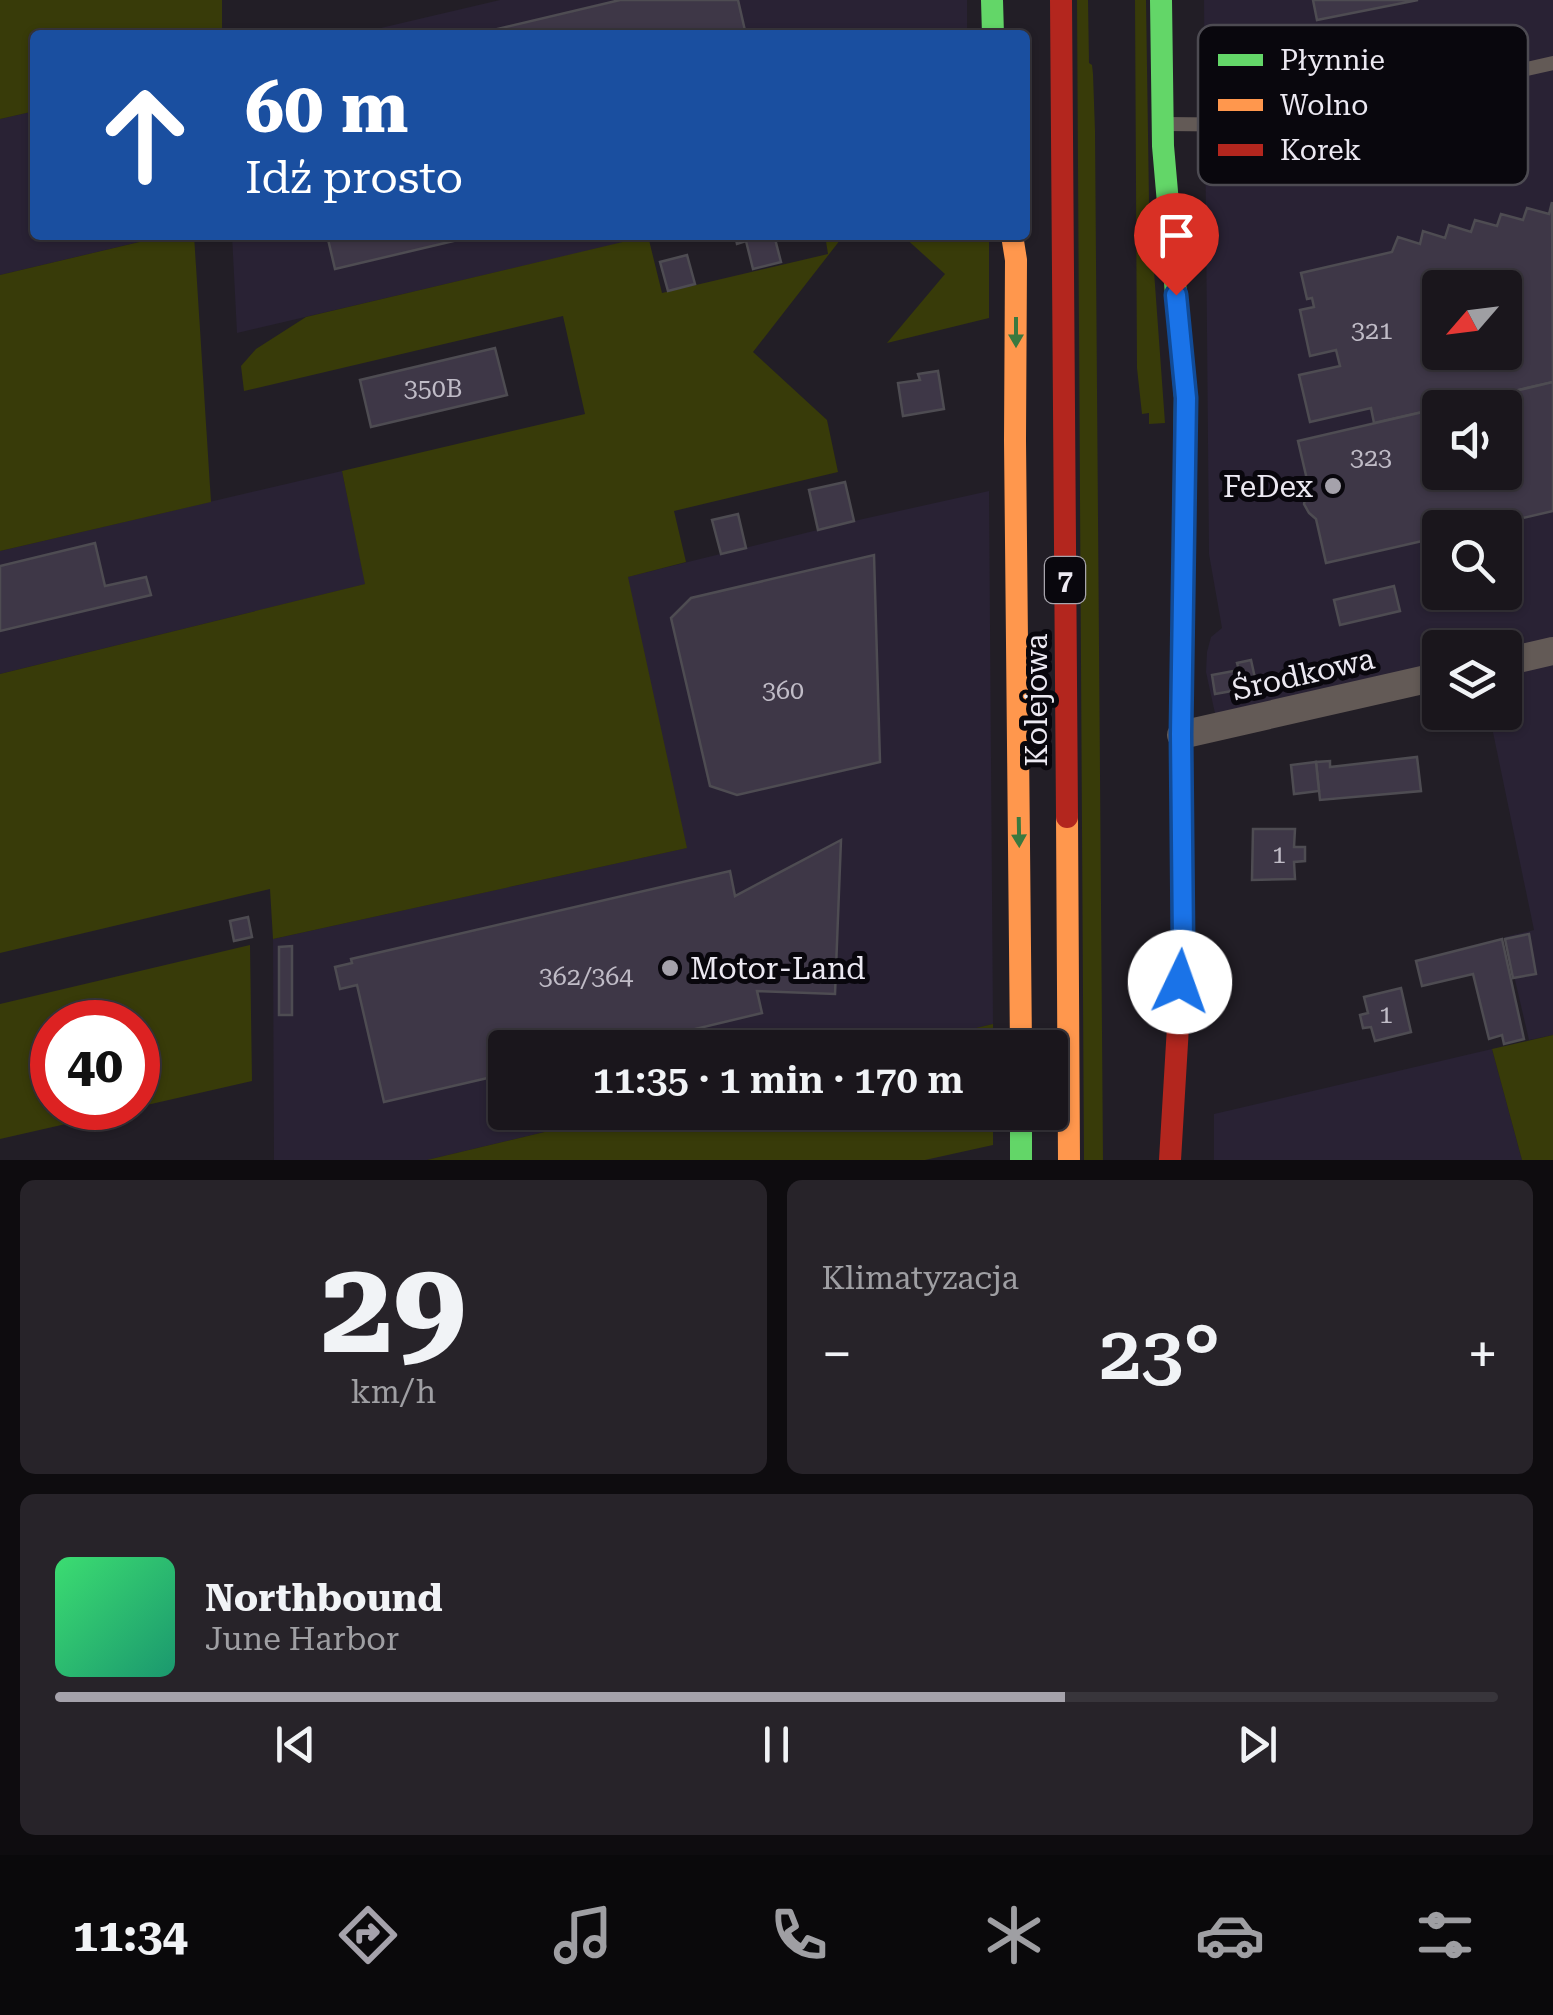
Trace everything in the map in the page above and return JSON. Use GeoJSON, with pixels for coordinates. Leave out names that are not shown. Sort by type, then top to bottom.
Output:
{"type":"FeatureCollection","features":[{"type":"Feature","properties":{"kind":"main road"},"geometry":{"type":"LineString","coordinates":[[992,0],[993,30]]}},
{"type":"Feature","properties":{"kind":"main road","name":"Kolejowa"},"geometry":{"type":"LineString","coordinates":[[1061,0],[1068,1160]]}},
{"type":"Feature","properties":{"kind":"main road"},"geometry":{"type":"LineString","coordinates":[[1161,0],[1163,124],[1186,398],[1181,734],[1183,943],[1170,1160]]}},
{"type":"Feature","properties":{"kind":"main road"},"geometry":{"type":"LineString","coordinates":[[1013,240],[1021,1030]]}},
{"type":"Feature","properties":{"kind":"main road"},"geometry":{"type":"LineString","coordinates":[[1020,1130],[1021,1160]]}},
{"type":"Feature","properties":{"kind":"street"},"geometry":{"type":"LineString","coordinates":[[1522,658],[1553,651]]}},
{"type":"Feature","properties":{"kind":"street","name":"Środkowa"},"geometry":{"type":"LineString","coordinates":[[1181,734],[1422,680]]}},
{"type":"Feature","properties":{"kind":"lane"},"geometry":{"type":"LineString","coordinates":[[1528,68],[1553,62]]}},
{"type":"Feature","properties":{"kind":"lane"},"geometry":{"type":"LineString","coordinates":[[1163,124],[1198,124]]}},
{"type":"Feature","properties":{"kind":"shaded area"},"geometry":{"type":"Polygon","coordinates":[[[0,0],[222,0],[222,30],[30,30],[30,112],[0,119],[0,0]]]}},
{"type":"Feature","properties":{"kind":"shaded area"},"geometry":{"type":"Polygon","coordinates":[[[500,0],[967,0],[967,30],[372,30],[500,0]]]}},
{"type":"Feature","properties":{"kind":"shaded area"},"geometry":{"type":"Polygon","coordinates":[[[1077,0],[1088,0],[1095,131],[1103,1160],[1084,1160],[1077,0]]]}},
{"type":"Feature","properties":{"kind":"shaded area"},"geometry":{"type":"Polygon","coordinates":[[[1135,0],[1146,0],[1149,202],[1165,423],[1149,424],[1149,413],[1142,414],[1137,368],[1135,0]]]}},
{"type":"Feature","properties":{"kind":"shaded area"},"geometry":{"type":"Polygon","coordinates":[[[1204,0],[1553,0],[1553,639],[1522,646],[1522,630],[1422,630],[1422,669],[1216,718],[1206,672],[1211,637],[1222,628],[1209,554],[1206,185],[1528,185],[1528,25],[1204,25],[1204,0]]]}},
{"type":"Feature","properties":{"kind":"shaded area"},"geometry":{"type":"Polygon","coordinates":[[[30,112],[30,240],[148,240],[0,275],[0,119],[30,112]]]}},
{"type":"Feature","properties":{"kind":"shaded area"},"geometry":{"type":"Polygon","coordinates":[[[148,240],[194,240],[211,502],[0,551],[0,275],[148,240]]]}},
{"type":"Feature","properties":{"kind":"shaded area"},"geometry":{"type":"Polygon","coordinates":[[[232,240],[634,240],[237,333],[232,240]]]}},
{"type":"Feature","properties":{"kind":"shaded area"},"geometry":{"type":"Polygon","coordinates":[[[631,240],[649,240],[662,293],[828,254],[826,240],[840,240],[753,352],[827,420],[838,472],[674,511],[686,562],[628,577],[687,848],[273,939],[270,889],[0,953],[0,674],[365,584],[342,471],[585,414],[563,316],[244,391],[241,366],[256,349],[306,317],[631,240]]]}},
{"type":"Feature","properties":{"kind":"shaded area"},"geometry":{"type":"Polygon","coordinates":[[[908,240],[989,240],[989,318],[887,343],[945,274],[908,240]]]}},
{"type":"Feature","properties":{"kind":"shaded area"},"geometry":{"type":"Polygon","coordinates":[[[342,471],[366,584],[0,674],[0,551],[342,471]]]}},
{"type":"Feature","properties":{"kind":"shaded area"},"geometry":{"type":"Polygon","coordinates":[[[989,491],[993,1024],[968,1030],[488,1030],[488,1130],[553,1130],[427,1160],[274,1160],[273,939],[686,848],[627,577],[989,491]]]}},
{"type":"Feature","properties":{"kind":"shaded area"},"geometry":{"type":"Polygon","coordinates":[[[1553,662],[1553,1035],[1529,1040],[1505,937],[1534,930],[1493,730],[1522,730],[1522,668],[1553,662]]]}},
{"type":"Feature","properties":{"kind":"shaded area"},"geometry":{"type":"Polygon","coordinates":[[[250,945],[252,1081],[160,1102],[160,1000],[30,1000],[30,1130],[39,1130],[0,1139],[0,1004],[250,945]]]}},
{"type":"Feature","properties":{"kind":"shaded area"},"geometry":{"type":"Polygon","coordinates":[[[993,1024],[993,1030],[967,1030],[993,1024]]]}},
{"type":"Feature","properties":{"kind":"shaded area"},"geometry":{"type":"Polygon","coordinates":[[[1553,1035],[1553,1160],[1522,1160],[1492,1049],[1553,1035]]]}},
{"type":"Feature","properties":{"kind":"shaded area"},"geometry":{"type":"Polygon","coordinates":[[[1492,1049],[1522,1160],[1214,1160],[1214,1114],[1492,1049]]]}},
{"type":"Feature","properties":{"kind":"shaded area"},"geometry":{"type":"Polygon","coordinates":[[[553,1130],[993,1130],[993,1145],[925,1160],[427,1160],[553,1130]]]}},
{"type":"Feature","properties":{"kind":"building"},"geometry":{"type":"Polygon","coordinates":[[[620,0],[738,0],[745,30],[493,30],[620,0]]]}},
{"type":"Feature","properties":{"kind":"building"},"geometry":{"type":"Polygon","coordinates":[[[1313,0],[1418,0],[1317,20],[1313,0]]]}},
{"type":"Feature","properties":{"kind":"building"},"geometry":{"type":"Polygon","coordinates":[[[1552,202],[1553,382],[1518,390],[1422,390],[1422,412],[1374,423],[1371,408],[1310,422],[1299,375],[1340,366],[1336,350],[1310,356],[1300,310],[1314,307],[1312,298],[1307,299],[1301,273],[1392,252],[1398,237],[1420,244],[1423,231],[1445,238],[1449,225],[1471,232],[1475,220],[1497,226],[1501,214],[1523,220],[1527,208],[1549,214],[1552,202]]]}},
{"type":"Feature","properties":{"kind":"building"},"geometry":{"type":"Polygon","coordinates":[[[328,240],[458,240],[335,269],[328,240]]]}},
{"type":"Feature","properties":{"kind":"building"},"geometry":{"type":"Polygon","coordinates":[[[736,240],[775,240],[781,262],[753,269],[746,241],[737,244],[736,240]]]}},
{"type":"Feature","properties":{"kind":"building"},"geometry":{"type":"Polygon","coordinates":[[[687,255],[695,284],[668,291],[660,262],[687,255]]]}},
{"type":"Feature","properties":{"kind":"building"},"geometry":{"type":"Polygon","coordinates":[[[495,348],[507,395],[371,427],[360,380],[495,348]]]}},
{"type":"Feature","properties":{"kind":"building"},"geometry":{"type":"Polygon","coordinates":[[[938,371],[944,409],[903,416],[898,383],[920,380],[918,374],[938,371]]]}},
{"type":"Feature","properties":{"kind":"building"},"geometry":{"type":"Polygon","coordinates":[[[1553,382],[1553,511],[1522,518],[1522,510],[1422,510],[1422,541],[1326,563],[1316,519],[1304,504],[1308,484],[1298,441],[1422,412],[1422,490],[1522,490],[1519,390],[1553,382]]]}},
{"type":"Feature","properties":{"kind":"building"},"geometry":{"type":"Polygon","coordinates":[[[845,482],[854,521],[818,530],[809,490],[845,482]]]}},
{"type":"Feature","properties":{"kind":"building"},"geometry":{"type":"Polygon","coordinates":[[[738,514],[746,548],[721,554],[712,520],[738,514]]]}},
{"type":"Feature","properties":{"kind":"building"},"geometry":{"type":"Polygon","coordinates":[[[95,543],[105,586],[146,577],[151,595],[0,631],[0,566],[95,543]]]}},
{"type":"Feature","properties":{"kind":"building"},"geometry":{"type":"Polygon","coordinates":[[[874,555],[880,762],[737,795],[710,786],[671,618],[691,598],[874,555]]]}},
{"type":"Feature","properties":{"kind":"building"},"geometry":{"type":"Polygon","coordinates":[[[1394,586],[1400,611],[1340,625],[1334,600],[1394,586]]]}},
{"type":"Feature","properties":{"kind":"building"},"geometry":{"type":"Polygon","coordinates":[[[1251,660],[1259,696],[1234,701],[1232,691],[1215,694],[1212,675],[1239,670],[1237,663],[1251,660]]]}},
{"type":"Feature","properties":{"kind":"building"},"geometry":{"type":"Polygon","coordinates":[[[1417,757],[1421,791],[1320,800],[1316,762],[1330,761],[1330,767],[1417,757]]]}},
{"type":"Feature","properties":{"kind":"building"},"geometry":{"type":"Polygon","coordinates":[[[1316,762],[1319,791],[1294,794],[1291,765],[1316,762]]]}},
{"type":"Feature","properties":{"kind":"building"},"geometry":{"type":"Polygon","coordinates":[[[1253,829],[1295,829],[1294,847],[1305,847],[1305,861],[1294,862],[1295,879],[1252,880],[1253,829]]]}},
{"type":"Feature","properties":{"kind":"building"},"geometry":{"type":"Polygon","coordinates":[[[841,840],[835,994],[757,991],[762,1013],[691,1030],[488,1030],[488,1078],[384,1102],[357,985],[340,989],[335,967],[352,963],[351,959],[730,871],[735,896],[841,840]]]}},
{"type":"Feature","properties":{"kind":"building"},"geometry":{"type":"Polygon","coordinates":[[[248,917],[252,937],[234,941],[230,921],[248,917]]]}},
{"type":"Feature","properties":{"kind":"building"},"geometry":{"type":"Polygon","coordinates":[[[1529,934],[1536,974],[1513,978],[1505,939],[1529,934]]]}},
{"type":"Feature","properties":{"kind":"building"},"geometry":{"type":"Polygon","coordinates":[[[1502,939],[1524,1039],[1504,1044],[1502,1035],[1489,1039],[1473,974],[1422,986],[1416,961],[1502,939]]]}},
{"type":"Feature","properties":{"kind":"building"},"geometry":{"type":"Polygon","coordinates":[[[292,946],[292,1015],[279,1015],[279,947],[292,946]]]}},
{"type":"Feature","properties":{"kind":"building"},"geometry":{"type":"Polygon","coordinates":[[[1401,988],[1411,1032],[1375,1041],[1371,1027],[1363,1028],[1360,1015],[1368,1013],[1364,997],[1401,988]]]}},
{"type":"Feature","properties":{"kind":"traffic: fast"},"geometry":{"type":"LineString","coordinates":[[992,0],[993,30]]}},
{"type":"Feature","properties":{"kind":"traffic: fast"},"geometry":{"type":"LineString","coordinates":[[1161,0],[1163,146],[1185,397],[1181,732]]}},
{"type":"Feature","properties":{"kind":"traffic: fast"},"geometry":{"type":"LineString","coordinates":[[1021,1130],[1021,1160]]}},
{"type":"Feature","properties":{"kind":"traffic: slow"},"geometry":{"type":"LineString","coordinates":[[1013,240],[1021,1030]]}},
{"type":"Feature","properties":{"kind":"traffic: slow"},"geometry":{"type":"LineString","coordinates":[[1067,817],[1069,1160]]}},
{"type":"Feature","properties":{"kind":"traffic: jam"},"geometry":{"type":"LineString","coordinates":[[1061,0],[1067,817]]}},
{"type":"Feature","properties":{"kind":"traffic: jam"},"geometry":{"type":"LineString","coordinates":[[1170,1160],[1183,943],[1181,732]]}},
{"type":"Feature","properties":{"kind":"place","name":"FeDex"},"geometry":{"type":"Point","coordinates":[1333,486]}},
{"type":"Feature","properties":{"kind":"place","name":"Motor-Land"},"geometry":{"type":"Point","coordinates":[670,968]}},
{"type":"Feature","properties":{"kind":"route"},"geometry":{"type":"LineString","coordinates":[[1176,295],[1186,398],[1180,982]]}}]}
